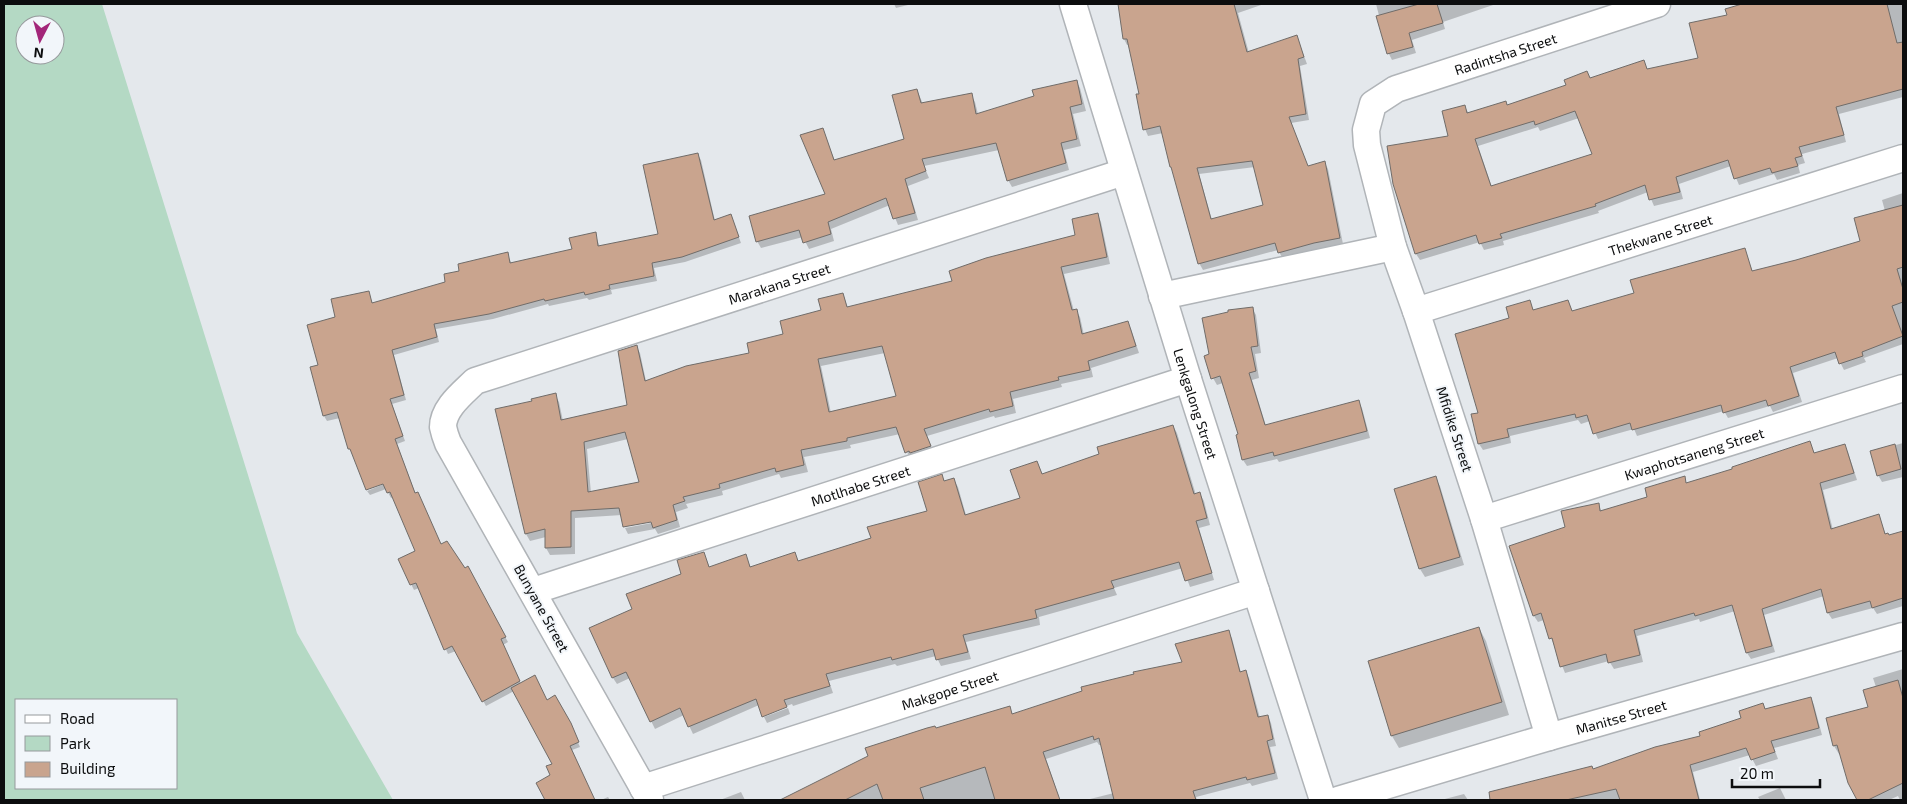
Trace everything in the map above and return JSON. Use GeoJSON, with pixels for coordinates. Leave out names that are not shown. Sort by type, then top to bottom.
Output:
{"type":"FeatureCollection","features":[{"type":"Feature","properties":{"kind":"street","name":"Lenkgalong Street"},"geometry":{"type":"LineString","coordinates":[[1073,4],[1188,379],[1323,800]]}},
{"type":"Feature","properties":{"kind":"street","name":"Radintsha Street"},"geometry":{"type":"LineString","coordinates":[[1368,120],[1373,104],[1396,89],[1657,4]]}},
{"type":"Feature","properties":{"kind":"street","name":"Mfidike Street"},"geometry":{"type":"LineString","coordinates":[[1368,120],[1366,130],[1367,145],[1393,247],[1416,311],[1484,519],[1549,737]]}},
{"type":"Feature","properties":{"kind":"street","name":"Thekwane Street"},"geometry":{"type":"LineString","coordinates":[[1416,311],[1903,158]]}},
{"type":"Feature","properties":{"kind":"street","name":"Marakana Street"},"geometry":{"type":"LineString","coordinates":[[447,413],[475,381],[1124,172]]}},
{"type":"Feature","properties":{"kind":"street"},"geometry":{"type":"LineString","coordinates":[[1162,296],[1393,247]]}},
{"type":"Feature","properties":{"kind":"street","name":"Motlhabe Street"},"geometry":{"type":"LineString","coordinates":[[533,591],[1188,379]]}},
{"type":"Feature","properties":{"kind":"street","name":"Kwaphotsaneng Street"},"geometry":{"type":"LineString","coordinates":[[1484,519],[1903,388]]}},
{"type":"Feature","properties":{"kind":"street","name":"Bunyane Street"},"geometry":{"type":"LineString","coordinates":[[447,413],[444,427],[448,443],[646,794]]}},
{"type":"Feature","properties":{"kind":"street","name":"Makgope Street"},"geometry":{"type":"LineString","coordinates":[[646,794],[1256,591]]}},
{"type":"Feature","properties":{"kind":"street","name":"Manitse Street"},"geometry":{"type":"LineString","coordinates":[[1338,800],[1549,737],[1903,636]]}},
{"type":"Feature","properties":{"kind":"green space"},"geometry":{"type":"Polygon","coordinates":[[[4,4],[102,4],[297,633],[393,800],[4,800],[4,4]]]}},
{"type":"Feature","properties":{"kind":"building"},"geometry":{"type":"Polygon","coordinates":[[[1118,4],[1234,4],[1247,52],[1297,35],[1304,57],[1298,59],[1306,114],[1289,117],[1308,166],[1325,161],[1340,238],[1278,253],[1275,243],[1198,264],[1160,126],[1143,130],[1136,94],[1139,94],[1127,39],[1123,39],[1118,4]],[[1252,161],[1197,168],[1211,219],[1263,205],[1252,161]]]}},
{"type":"Feature","properties":{"kind":"building"},"geometry":{"type":"Polygon","coordinates":[[[1419,4],[1437,4],[1443,23],[1409,33],[1413,47],[1387,54],[1376,16],[1419,4]]]}},
{"type":"Feature","properties":{"kind":"building"},"geometry":{"type":"Polygon","coordinates":[[[1742,4],[1887,4],[1897,43],[1903,42],[1903,89],[1836,107],[1844,135],[1799,147],[1802,156],[1795,158],[1798,166],[1772,173],[1770,168],[1734,179],[1728,160],[1676,177],[1680,192],[1649,200],[1645,185],[1595,204],[1596,206],[1500,234],[1502,238],[1479,244],[1476,235],[1415,254],[1393,184],[1387,146],[1448,136],[1442,111],[1465,105],[1467,113],[1506,101],[1507,105],[1566,85],[1564,80],[1587,71],[1590,78],[1644,60],[1647,69],[1698,58],[1689,23],[1727,15],[1725,9],[1742,4]],[[1575,111],[1535,125],[1534,121],[1475,139],[1491,186],[1592,154],[1575,111]]]}},
{"type":"Feature","properties":{"kind":"building"},"geometry":{"type":"Polygon","coordinates":[[[1077,80],[1082,104],[1070,107],[1077,139],[1061,143],[1066,163],[1007,181],[996,143],[922,159],[926,171],[905,179],[915,213],[893,219],[886,198],[828,222],[831,234],[803,243],[799,230],[756,242],[749,216],[825,194],[800,135],[823,128],[834,160],[904,139],[892,95],[917,89],[921,103],[972,93],[976,114],[1034,96],[1032,90],[1077,80]]]}},
{"type":"Feature","properties":{"kind":"building"},"geometry":{"type":"Polygon","coordinates":[[[698,153],[714,220],[731,214],[739,237],[682,257],[652,263],[654,276],[609,285],[610,289],[585,295],[584,292],[545,301],[544,299],[489,314],[434,324],[437,337],[392,350],[404,395],[390,399],[403,436],[395,439],[415,493],[418,492],[441,544],[447,541],[465,568],[468,566],[506,637],[501,639],[520,681],[482,702],[452,646],[444,650],[416,583],[410,585],[398,559],[415,551],[390,492],[387,493],[383,484],[366,490],[350,449],[348,449],[337,412],[323,416],[310,367],[318,365],[307,325],[335,317],[331,299],[369,291],[372,303],[445,282],[444,274],[459,271],[458,264],[508,252],[510,263],[572,249],[569,238],[596,232],[598,246],[658,234],[643,165],[698,153]]]}},
{"type":"Feature","properties":{"kind":"building"},"geometry":{"type":"Polygon","coordinates":[[[1903,205],[1903,267],[1897,269],[1903,289],[1903,302],[1892,306],[1903,336],[1862,352],[1863,356],[1839,364],[1835,352],[1790,367],[1799,396],[1768,406],[1766,400],[1723,413],[1721,405],[1632,430],[1630,423],[1593,434],[1587,415],[1576,418],[1575,414],[1507,429],[1509,437],[1478,444],[1471,414],[1478,413],[1455,334],[1509,318],[1506,307],[1530,300],[1533,310],[1568,300],[1572,311],[1634,293],[1630,280],[1745,248],[1752,271],[1796,260],[1860,241],[1854,218],[1903,205]]]}},
{"type":"Feature","properties":{"kind":"building"},"geometry":{"type":"Polygon","coordinates":[[[1098,213],[1107,257],[1061,267],[1072,310],[1077,309],[1082,334],[1128,321],[1136,346],[1088,361],[1090,370],[1058,377],[1059,380],[1010,392],[1013,406],[990,412],[989,409],[924,429],[931,446],[910,453],[909,451],[905,453],[896,427],[847,438],[847,441],[801,450],[804,465],[776,472],[775,468],[719,484],[720,488],[683,497],[685,501],[673,505],[677,520],[653,528],[651,522],[623,527],[619,508],[571,511],[571,547],[545,548],[545,529],[525,534],[495,409],[532,401],[531,399],[556,393],[561,420],[627,405],[618,351],[637,345],[645,381],[686,366],[749,353],[747,343],[783,334],[780,321],[821,310],[818,299],[843,293],[847,307],[952,281],[949,271],[986,258],[1075,235],[1072,219],[1098,213]],[[882,346],[818,359],[829,412],[896,396],[882,346]],[[625,432],[584,442],[588,492],[639,482],[625,432]]]}},
{"type":"Feature","properties":{"kind":"building"},"geometry":{"type":"Polygon","coordinates":[[[1253,307],[1258,346],[1251,347],[1256,371],[1249,373],[1265,425],[1359,400],[1367,431],[1274,456],[1273,452],[1242,460],[1236,435],[1238,434],[1220,376],[1211,379],[1204,356],[1209,354],[1202,318],[1228,312],[1228,310],[1253,307]]]}},
{"type":"Feature","properties":{"kind":"building"},"geometry":{"type":"Polygon","coordinates":[[[1173,425],[1194,494],[1200,492],[1207,518],[1196,521],[1212,573],[1185,581],[1179,562],[1111,581],[1114,588],[1035,610],[1037,618],[963,635],[968,652],[936,660],[933,649],[892,660],[891,657],[826,674],[830,686],[784,700],[787,707],[762,717],[756,699],[688,727],[680,708],[650,722],[626,672],[612,678],[589,628],[632,609],[626,594],[681,574],[677,560],[704,552],[709,567],[746,554],[750,567],[795,552],[798,561],[871,538],[867,527],[927,511],[918,482],[942,474],[944,481],[954,478],[965,515],[1020,498],[1010,470],[1037,461],[1042,474],[1099,454],[1097,447],[1173,425]]]}},
{"type":"Feature","properties":{"kind":"building"},"geometry":{"type":"Polygon","coordinates":[[[1810,441],[1814,453],[1845,444],[1854,473],[1820,483],[1831,529],[1879,514],[1885,534],[1888,533],[1889,535],[1903,531],[1903,598],[1872,608],[1870,601],[1827,613],[1821,589],[1762,609],[1772,646],[1746,653],[1732,605],[1695,616],[1694,613],[1634,630],[1640,655],[1608,663],[1606,654],[1560,667],[1552,638],[1549,639],[1541,613],[1533,616],[1509,546],[1565,527],[1561,511],[1599,503],[1600,511],[1647,497],[1645,488],[1685,476],[1686,483],[1810,441]]]}},
{"type":"Feature","properties":{"kind":"building"},"geometry":{"type":"Polygon","coordinates":[[[1895,444],[1901,469],[1877,476],[1870,451],[1895,444]]]}},
{"type":"Feature","properties":{"kind":"building"},"geometry":{"type":"Polygon","coordinates":[[[1436,476],[1460,557],[1419,569],[1394,489],[1436,476]]]}},
{"type":"Feature","properties":{"kind":"building"},"geometry":{"type":"Polygon","coordinates":[[[1479,627],[1502,702],[1391,736],[1368,661],[1479,627]]]}},
{"type":"Feature","properties":{"kind":"building"},"geometry":{"type":"Polygon","coordinates":[[[1229,630],[1240,672],[1246,670],[1258,717],[1268,715],[1273,739],[1267,741],[1275,773],[1247,780],[1246,777],[1193,791],[1196,800],[1114,800],[1099,738],[1094,740],[1093,736],[1043,752],[1060,800],[995,800],[985,767],[920,788],[924,800],[883,800],[877,784],[845,800],[780,800],[868,756],[865,748],[927,728],[935,726],[936,728],[1010,706],[1012,714],[1082,691],[1081,687],[1134,674],[1133,672],[1182,662],[1175,644],[1229,630]]]}},
{"type":"Feature","properties":{"kind":"building"},"geometry":{"type":"Polygon","coordinates":[[[535,675],[547,700],[555,695],[571,723],[579,742],[570,746],[595,800],[545,800],[536,783],[550,775],[546,766],[552,764],[511,688],[535,675]]]}},
{"type":"Feature","properties":{"kind":"building"},"geometry":{"type":"Polygon","coordinates":[[[1898,680],[1903,698],[1903,783],[1868,800],[1857,800],[1848,783],[1837,745],[1833,746],[1826,718],[1868,707],[1863,690],[1898,680]]]}},
{"type":"Feature","properties":{"kind":"building"},"geometry":{"type":"Polygon","coordinates":[[[1811,697],[1819,728],[1771,741],[1775,752],[1751,760],[1746,748],[1690,765],[1699,800],[1620,800],[1616,789],[1566,800],[1490,800],[1489,792],[1592,766],[1593,769],[1655,747],[1700,736],[1699,732],[1741,718],[1739,711],[1763,703],[1765,709],[1811,697]]]}}]}
